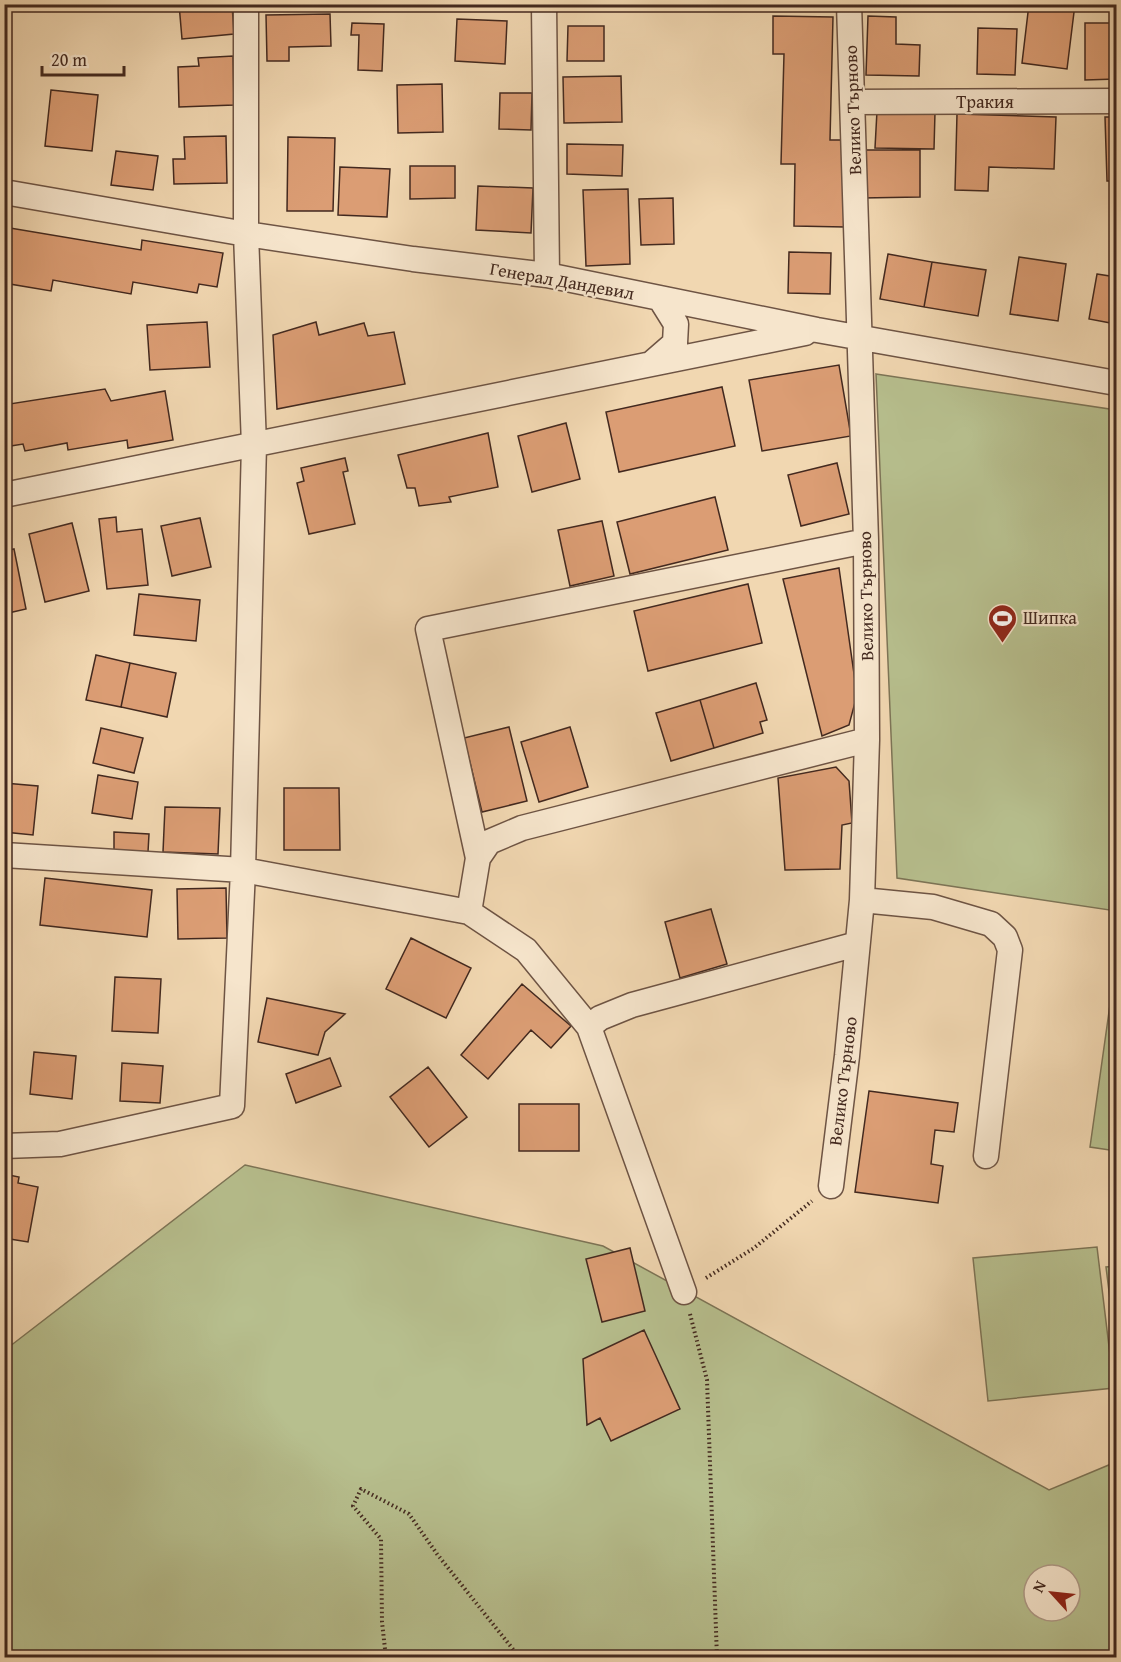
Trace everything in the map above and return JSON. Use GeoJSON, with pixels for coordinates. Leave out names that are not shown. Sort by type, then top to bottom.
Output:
{"type":"FeatureCollection","features":[{"type":"Feature","properties":{"kind":"street"},"geometry":{"type":"LineString","coordinates":[[4,1146],[60,1144],[232,1106],[243,870],[254,445],[246,234],[246,4]]}},
{"type":"Feature","properties":{"kind":"street"},"geometry":{"type":"LineString","coordinates":[[544,4],[547,276]]}},
{"type":"Feature","properties":{"kind":"street","name":"Велико Търново"},"geometry":{"type":"LineString","coordinates":[[831,1186],[847,1056],[862,900],[867,740],[866,542],[849,4]]}},
{"type":"Feature","properties":{"kind":"street","name":"Тракия"},"geometry":{"type":"LineString","coordinates":[[853,102],[1116,101]]}},
{"type":"Feature","properties":{"kind":"street","name":"Генерал Дандевил"},"geometry":{"type":"LineString","coordinates":[[4,192],[246,234],[547,276],[858,338],[1116,383]]}},
{"type":"Feature","properties":{"kind":"street"},"geometry":{"type":"LineString","coordinates":[[650,364],[675,343],[676,324],[661,300]]}},
{"type":"Feature","properties":{"kind":"street"},"geometry":{"type":"LineString","coordinates":[[4,495],[817,330]]}},
{"type":"Feature","properties":{"kind":"street"},"geometry":{"type":"LineString","coordinates":[[469,912],[478,858],[428,629],[866,542]]}},
{"type":"Feature","properties":{"kind":"street"},"geometry":{"type":"LineString","coordinates":[[478,858],[489,842],[522,828],[867,740]]}},
{"type":"Feature","properties":{"kind":"street"},"geometry":{"type":"LineString","coordinates":[[4,855],[243,870],[469,912],[526,950],[589,1027],[684,1292]]}},
{"type":"Feature","properties":{"kind":"street"},"geometry":{"type":"LineString","coordinates":[[862,900],[933,907],[991,924],[1005,937],[1010,950],[986,1156]]}},
{"type":"Feature","properties":{"kind":"street"},"geometry":{"type":"LineString","coordinates":[[589,1027],[600,1018],[632,1005],[857,944]]}},
{"type":"Feature","properties":{"kind":"path"},"geometry":{"type":"LineString","coordinates":[[717,1658],[707,1380],[684,1292],[754,1248],[831,1186]]}},
{"type":"Feature","properties":{"kind":"path"},"geometry":{"type":"LineString","coordinates":[[386,1658],[382,1622],[381,1539],[353,1506],[361,1489],[410,1514],[437,1554],[520,1658]]}},
{"type":"Feature","properties":{"kind":"green space","name":"Шипка"},"geometry":{"type":"Polygon","coordinates":[[[876,374],[1116,410],[1116,911],[897,878],[876,374]]]}},
{"type":"Feature","properties":{"kind":"green space"},"geometry":{"type":"Polygon","coordinates":[[[1116,962],[1116,1151],[1090,1147],[1116,962]]]}},
{"type":"Feature","properties":{"kind":"green space"},"geometry":{"type":"Polygon","coordinates":[[[245,1165],[603,1246],[1049,1490],[1116,1462],[1116,1657],[5,1658],[5,1350],[245,1165]]]}},
{"type":"Feature","properties":{"kind":"green space"},"geometry":{"type":"Polygon","coordinates":[[[1097,1247],[1114,1388],[988,1401],[973,1258],[1097,1247]]]}},
{"type":"Feature","properties":{"kind":"green space"},"geometry":{"type":"Polygon","coordinates":[[[1116,1266],[1116,1348],[1106,1267],[1116,1266]]]}},
{"type":"Feature","properties":{"kind":"building"},"geometry":{"type":"Polygon","coordinates":[[[179,4],[232,4],[234,34],[182,39],[179,4]]]}},
{"type":"Feature","properties":{"kind":"building"},"geometry":{"type":"Polygon","coordinates":[[[567,4],[650,4],[650,6],[567,4]]]}},
{"type":"Feature","properties":{"kind":"building"},"geometry":{"type":"Polygon","coordinates":[[[945,4],[985,4],[985,10],[945,6],[945,4]]]}},
{"type":"Feature","properties":{"kind":"building"},"geometry":{"type":"Polygon","coordinates":[[[1029,4],[1075,4],[1067,69],[1022,63],[1029,4]]]}},
{"type":"Feature","properties":{"kind":"building"},"geometry":{"type":"Polygon","coordinates":[[[330,14],[331,46],[289,47],[289,61],[267,61],[266,15],[330,14]]]}},
{"type":"Feature","properties":{"kind":"building"},"geometry":{"type":"Polygon","coordinates":[[[773,16],[833,17],[830,140],[847,140],[845,227],[794,226],[795,164],[781,164],[784,54],[773,54],[773,16]]]}},
{"type":"Feature","properties":{"kind":"building"},"geometry":{"type":"Polygon","coordinates":[[[868,16],[896,17],[896,44],[920,45],[919,76],[866,75],[868,16]]]}},
{"type":"Feature","properties":{"kind":"building"},"geometry":{"type":"Polygon","coordinates":[[[457,19],[507,21],[505,64],[455,61],[457,19]]]}},
{"type":"Feature","properties":{"kind":"building"},"geometry":{"type":"Polygon","coordinates":[[[352,23],[384,24],[382,71],[358,70],[359,35],[351,35],[352,23]]]}},
{"type":"Feature","properties":{"kind":"building"},"geometry":{"type":"Polygon","coordinates":[[[1085,23],[1116,23],[1116,79],[1085,80],[1085,23]]]}},
{"type":"Feature","properties":{"kind":"building"},"geometry":{"type":"Polygon","coordinates":[[[568,26],[604,26],[604,61],[567,61],[568,26]]]}},
{"type":"Feature","properties":{"kind":"building"},"geometry":{"type":"Polygon","coordinates":[[[978,28],[1017,29],[1015,75],[977,74],[978,28]]]}},
{"type":"Feature","properties":{"kind":"building"},"geometry":{"type":"Polygon","coordinates":[[[233,56],[234,105],[179,107],[178,67],[199,66],[198,58],[233,56]]]}},
{"type":"Feature","properties":{"kind":"building"},"geometry":{"type":"Polygon","coordinates":[[[621,76],[622,122],[564,123],[563,77],[621,76]]]}},
{"type":"Feature","properties":{"kind":"building"},"geometry":{"type":"Polygon","coordinates":[[[442,84],[443,132],[398,133],[397,85],[442,84]]]}},
{"type":"Feature","properties":{"kind":"building"},"geometry":{"type":"Polygon","coordinates":[[[51,90],[98,95],[92,151],[45,146],[51,90]]]}},
{"type":"Feature","properties":{"kind":"building"},"geometry":{"type":"Polygon","coordinates":[[[500,93],[532,93],[531,130],[499,129],[500,93]]]}},
{"type":"Feature","properties":{"kind":"building"},"geometry":{"type":"Polygon","coordinates":[[[877,111],[935,112],[934,149],[875,148],[877,111]]]}},
{"type":"Feature","properties":{"kind":"building"},"geometry":{"type":"Polygon","coordinates":[[[957,114],[1056,117],[1054,169],[989,167],[988,191],[955,190],[957,114]]]}},
{"type":"Feature","properties":{"kind":"building"},"geometry":{"type":"Polygon","coordinates":[[[1105,117],[1116,117],[1116,181],[1107,181],[1105,117]]]}},
{"type":"Feature","properties":{"kind":"building"},"geometry":{"type":"Polygon","coordinates":[[[226,136],[227,183],[174,184],[173,159],[185,159],[184,137],[226,136]]]}},
{"type":"Feature","properties":{"kind":"building"},"geometry":{"type":"Polygon","coordinates":[[[288,137],[335,138],[333,211],[287,211],[288,137]]]}},
{"type":"Feature","properties":{"kind":"building"},"geometry":{"type":"Polygon","coordinates":[[[567,144],[623,145],[622,176],[567,174],[567,144]]]}},
{"type":"Feature","properties":{"kind":"building"},"geometry":{"type":"Polygon","coordinates":[[[862,150],[920,150],[920,197],[862,198],[862,150]]]}},
{"type":"Feature","properties":{"kind":"building"},"geometry":{"type":"Polygon","coordinates":[[[116,151],[158,156],[153,190],[111,185],[116,151]]]}},
{"type":"Feature","properties":{"kind":"building"},"geometry":{"type":"Polygon","coordinates":[[[410,166],[455,166],[455,198],[410,199],[410,166]]]}},
{"type":"Feature","properties":{"kind":"building"},"geometry":{"type":"Polygon","coordinates":[[[340,167],[390,169],[387,217],[338,215],[340,167]]]}},
{"type":"Feature","properties":{"kind":"building"},"geometry":{"type":"Polygon","coordinates":[[[478,186],[533,188],[531,233],[476,230],[478,186]]]}},
{"type":"Feature","properties":{"kind":"building"},"geometry":{"type":"Polygon","coordinates":[[[628,189],[630,264],[586,266],[583,190],[628,189]]]}},
{"type":"Feature","properties":{"kind":"building"},"geometry":{"type":"Polygon","coordinates":[[[673,198],[674,244],[641,245],[639,199],[673,198]]]}},
{"type":"Feature","properties":{"kind":"building"},"geometry":{"type":"Polygon","coordinates":[[[4,227],[141,250],[142,240],[223,253],[217,287],[199,284],[197,293],[133,282],[131,294],[53,280],[51,291],[4,283],[4,227]]]}},
{"type":"Feature","properties":{"kind":"building"},"geometry":{"type":"Polygon","coordinates":[[[789,252],[831,253],[830,294],[788,293],[789,252]]]}},
{"type":"Feature","properties":{"kind":"building"},"geometry":{"type":"Polygon","coordinates":[[[888,254],[932,262],[924,307],[880,299],[888,254]]]}},
{"type":"Feature","properties":{"kind":"building"},"geometry":{"type":"Polygon","coordinates":[[[1019,257],[1066,264],[1058,321],[1010,314],[1019,257]]]}},
{"type":"Feature","properties":{"kind":"building"},"geometry":{"type":"Polygon","coordinates":[[[932,262],[986,270],[978,316],[924,307],[932,262]]]}},
{"type":"Feature","properties":{"kind":"building"},"geometry":{"type":"Polygon","coordinates":[[[1097,274],[1116,277],[1116,324],[1089,319],[1097,274]]]}},
{"type":"Feature","properties":{"kind":"building"},"geometry":{"type":"Polygon","coordinates":[[[207,322],[210,367],[150,370],[147,325],[207,322]]]}},
{"type":"Feature","properties":{"kind":"building"},"geometry":{"type":"Polygon","coordinates":[[[316,322],[319,335],[364,323],[368,336],[394,332],[405,384],[277,409],[273,335],[316,322]]]}},
{"type":"Feature","properties":{"kind":"building"},"geometry":{"type":"Polygon","coordinates":[[[839,365],[851,436],[762,451],[749,380],[839,365]]]}},
{"type":"Feature","properties":{"kind":"building"},"geometry":{"type":"Polygon","coordinates":[[[722,387],[735,446],[619,472],[606,412],[722,387]]]}},
{"type":"Feature","properties":{"kind":"building"},"geometry":{"type":"Polygon","coordinates":[[[105,389],[111,401],[165,391],[173,440],[128,448],[127,440],[68,450],[67,443],[25,451],[23,444],[4,447],[4,397],[9,396],[10,404],[105,389]]]}},
{"type":"Feature","properties":{"kind":"building"},"geometry":{"type":"Polygon","coordinates":[[[566,423],[580,479],[532,492],[518,436],[566,423]]]}},
{"type":"Feature","properties":{"kind":"building"},"geometry":{"type":"Polygon","coordinates":[[[488,433],[498,487],[449,497],[451,502],[419,506],[415,488],[407,488],[398,455],[488,433]]]}},
{"type":"Feature","properties":{"kind":"building"},"geometry":{"type":"Polygon","coordinates":[[[345,458],[348,471],[343,472],[355,524],[309,534],[297,483],[304,481],[301,468],[345,458]]]}},
{"type":"Feature","properties":{"kind":"building"},"geometry":{"type":"Polygon","coordinates":[[[837,463],[849,514],[801,526],[788,475],[837,463]]]}},
{"type":"Feature","properties":{"kind":"building"},"geometry":{"type":"Polygon","coordinates":[[[715,497],[728,550],[630,574],[617,522],[715,497]]]}},
{"type":"Feature","properties":{"kind":"building"},"geometry":{"type":"Polygon","coordinates":[[[116,517],[117,532],[142,529],[148,585],[107,589],[99,519],[116,517]]]}},
{"type":"Feature","properties":{"kind":"building"},"geometry":{"type":"Polygon","coordinates":[[[200,518],[211,567],[172,576],[161,526],[200,518]]]}},
{"type":"Feature","properties":{"kind":"building"},"geometry":{"type":"Polygon","coordinates":[[[602,521],[614,576],[570,586],[558,530],[602,521]]]}},
{"type":"Feature","properties":{"kind":"building"},"geometry":{"type":"Polygon","coordinates":[[[72,523],[89,591],[45,602],[29,534],[72,523]]]}},
{"type":"Feature","properties":{"kind":"building"},"geometry":{"type":"Polygon","coordinates":[[[14,549],[26,609],[4,614],[4,551],[14,549]]]}},
{"type":"Feature","properties":{"kind":"building"},"geometry":{"type":"Polygon","coordinates":[[[839,568],[857,695],[849,725],[822,736],[783,579],[839,568]]]}},
{"type":"Feature","properties":{"kind":"building"},"geometry":{"type":"Polygon","coordinates":[[[748,584],[762,643],[648,671],[634,611],[748,584]]]}},
{"type":"Feature","properties":{"kind":"building"},"geometry":{"type":"Polygon","coordinates":[[[139,594],[200,600],[196,641],[134,635],[139,594]]]}},
{"type":"Feature","properties":{"kind":"building"},"geometry":{"type":"Polygon","coordinates":[[[96,655],[130,663],[121,707],[86,700],[96,655]]]}},
{"type":"Feature","properties":{"kind":"building"},"geometry":{"type":"Polygon","coordinates":[[[130,663],[176,673],[167,717],[121,707],[130,663]]]}},
{"type":"Feature","properties":{"kind":"building"},"geometry":{"type":"Polygon","coordinates":[[[756,683],[767,720],[760,722],[763,733],[714,748],[700,700],[756,683]]]}},
{"type":"Feature","properties":{"kind":"building"},"geometry":{"type":"Polygon","coordinates":[[[700,700],[714,748],[671,761],[656,713],[700,700]]]}},
{"type":"Feature","properties":{"kind":"building"},"geometry":{"type":"Polygon","coordinates":[[[509,727],[527,801],[482,812],[464,738],[509,727]]]}},
{"type":"Feature","properties":{"kind":"building"},"geometry":{"type":"Polygon","coordinates":[[[570,727],[588,787],[539,802],[521,742],[570,727]]]}},
{"type":"Feature","properties":{"kind":"building"},"geometry":{"type":"Polygon","coordinates":[[[101,728],[143,738],[134,773],[93,763],[101,728]]]}},
{"type":"Feature","properties":{"kind":"building"},"geometry":{"type":"Polygon","coordinates":[[[836,767],[849,781],[852,823],[842,825],[840,869],[785,870],[778,778],[836,767]]]}},
{"type":"Feature","properties":{"kind":"building"},"geometry":{"type":"Polygon","coordinates":[[[98,775],[138,782],[132,819],[92,813],[98,775]]]}},
{"type":"Feature","properties":{"kind":"building"},"geometry":{"type":"Polygon","coordinates":[[[4,783],[38,786],[33,835],[4,832],[4,783]]]}},
{"type":"Feature","properties":{"kind":"building"},"geometry":{"type":"Polygon","coordinates":[[[284,788],[339,788],[340,850],[284,850],[284,788]]]}},
{"type":"Feature","properties":{"kind":"building"},"geometry":{"type":"Polygon","coordinates":[[[165,807],[220,808],[218,854],[163,852],[165,807]]]}},
{"type":"Feature","properties":{"kind":"building"},"geometry":{"type":"Polygon","coordinates":[[[114,832],[149,834],[148,852],[114,851],[114,832]]]}},
{"type":"Feature","properties":{"kind":"building"},"geometry":{"type":"Polygon","coordinates":[[[45,878],[152,890],[147,937],[40,925],[45,878]]]}},
{"type":"Feature","properties":{"kind":"building"},"geometry":{"type":"Polygon","coordinates":[[[226,888],[227,938],[178,939],[177,889],[226,888]]]}},
{"type":"Feature","properties":{"kind":"building"},"geometry":{"type":"Polygon","coordinates":[[[711,909],[727,964],[680,978],[665,922],[711,909]]]}},
{"type":"Feature","properties":{"kind":"building"},"geometry":{"type":"Polygon","coordinates":[[[411,938],[471,968],[446,1018],[386,989],[411,938]]]}},
{"type":"Feature","properties":{"kind":"building"},"geometry":{"type":"Polygon","coordinates":[[[115,977],[161,979],[158,1033],[112,1031],[115,977]]]}},
{"type":"Feature","properties":{"kind":"building"},"geometry":{"type":"Polygon","coordinates":[[[522,984],[571,1026],[551,1048],[531,1030],[488,1079],[461,1055],[522,984]]]}},
{"type":"Feature","properties":{"kind":"building"},"geometry":{"type":"Polygon","coordinates":[[[267,998],[345,1014],[325,1032],[318,1055],[258,1042],[267,998]]]}},
{"type":"Feature","properties":{"kind":"building"},"geometry":{"type":"Polygon","coordinates":[[[34,1052],[76,1056],[72,1099],[30,1094],[34,1052]]]}},
{"type":"Feature","properties":{"kind":"building"},"geometry":{"type":"Polygon","coordinates":[[[330,1058],[341,1086],[296,1103],[286,1074],[330,1058]]]}},
{"type":"Feature","properties":{"kind":"building"},"geometry":{"type":"Polygon","coordinates":[[[122,1063],[163,1066],[160,1103],[120,1101],[122,1063]]]}},
{"type":"Feature","properties":{"kind":"building"},"geometry":{"type":"Polygon","coordinates":[[[428,1067],[467,1117],[429,1147],[390,1097],[428,1067]]]}},
{"type":"Feature","properties":{"kind":"building"},"geometry":{"type":"Polygon","coordinates":[[[869,1091],[958,1103],[954,1132],[935,1130],[931,1164],[943,1166],[938,1203],[855,1192],[869,1091]]]}},
{"type":"Feature","properties":{"kind":"building"},"geometry":{"type":"Polygon","coordinates":[[[519,1104],[579,1104],[579,1151],[519,1151],[519,1104]]]}},
{"type":"Feature","properties":{"kind":"building"},"geometry":{"type":"Polygon","coordinates":[[[4,1174],[19,1177],[18,1183],[38,1187],[28,1242],[4,1238],[4,1174]]]}},
{"type":"Feature","properties":{"kind":"building"},"geometry":{"type":"Polygon","coordinates":[[[630,1248],[645,1311],[602,1322],[586,1259],[630,1248]]]}},
{"type":"Feature","properties":{"kind":"building"},"geometry":{"type":"Polygon","coordinates":[[[644,1330],[680,1409],[611,1441],[600,1418],[587,1425],[583,1359],[644,1330]]]}},
{"type":"Feature","properties":{"kind":"place","name":"Шипка"},"geometry":{"type":"Point","coordinates":[1002,644]}}]}
